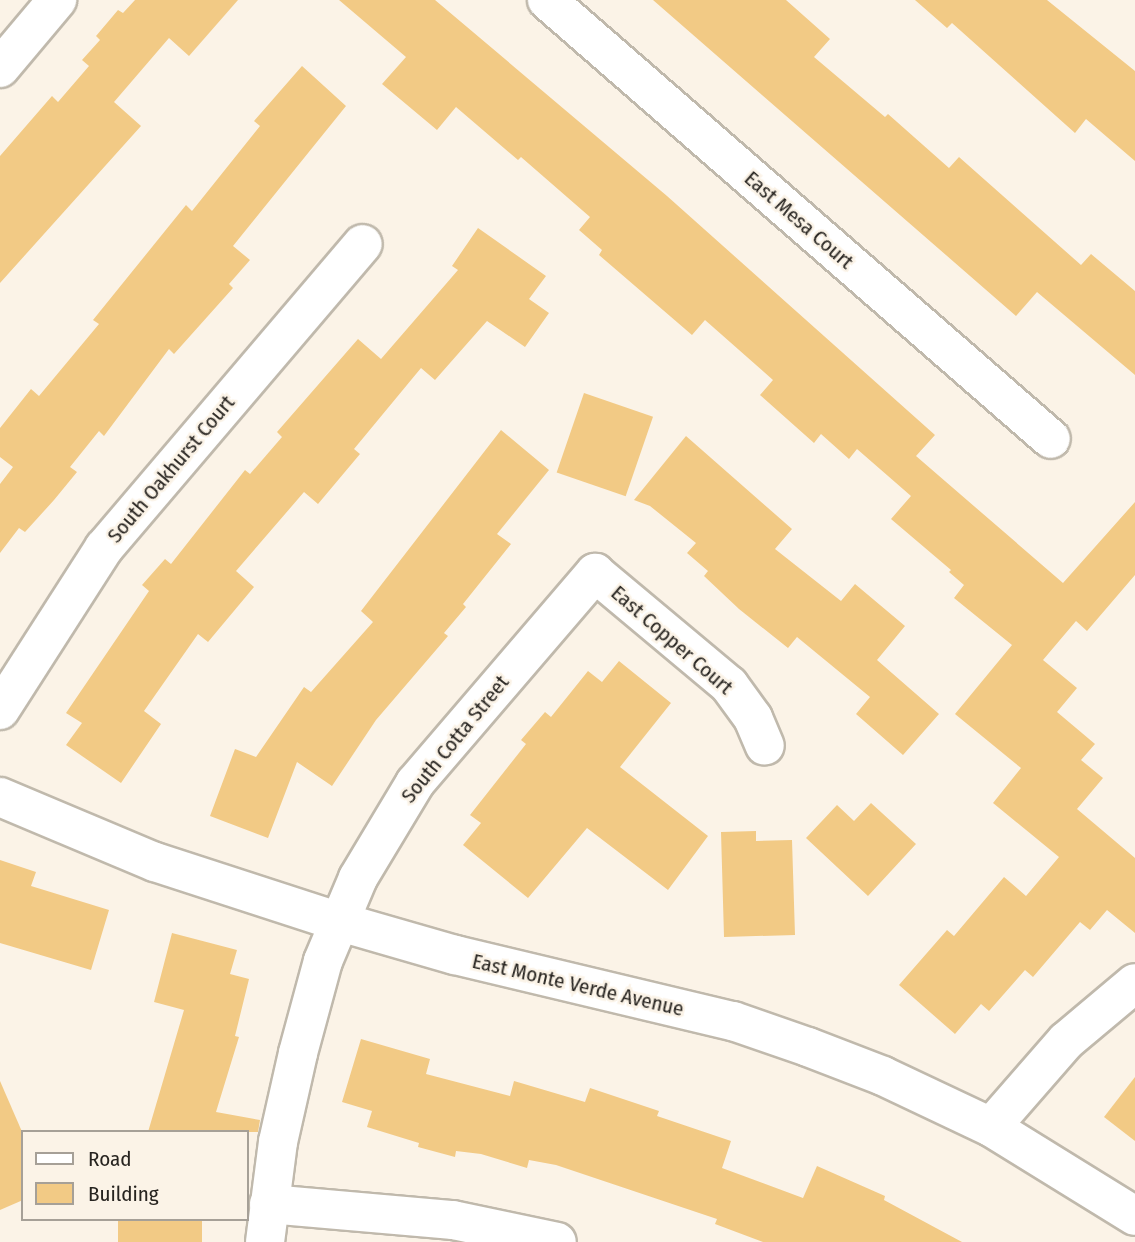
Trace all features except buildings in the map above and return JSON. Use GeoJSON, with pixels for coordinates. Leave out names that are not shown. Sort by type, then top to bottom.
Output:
{"type":"FeatureCollection","features":[{"type":"Feature","properties":{"kind":"street"},"geometry":{"type":"LineString","coordinates":[[0,68],[57,0]]}},
{"type":"Feature","properties":{"kind":"street","name":"East Mesa Court"},"geometry":{"type":"LineString","coordinates":[[547,0],[1051,439]]}},
{"type":"Feature","properties":{"kind":"street","name":"South Oakhurst Court"},"geometry":{"type":"LineString","coordinates":[[0,710],[104,548],[363,244]]}},
{"type":"Feature","properties":{"kind":"street","name":"East Copper Court"},"geometry":{"type":"LineString","coordinates":[[595,573],[729,685],[753,718],[765,746]]}},
{"type":"Feature","properties":{"kind":"street","name":"South Cotta Street"},"geometry":{"type":"LineString","coordinates":[[265,1242],[298,1053],[337,921],[415,783],[595,573]]}},
{"type":"Feature","properties":{"kind":"street","name":"East Monte Verde Avenue"},"geometry":{"type":"LineString","coordinates":[[0,797],[155,862],[337,921],[468,959],[733,1021],[883,1076],[991,1127],[1135,1216]]}},
{"type":"Feature","properties":{"kind":"street"},"geometry":{"type":"LineString","coordinates":[[991,1127],[1066,1041],[1135,984]]}},
{"type":"Feature","properties":{"kind":"street"},"geometry":{"type":"LineString","coordinates":[[270,1204],[453,1220],[557,1242]]}}]}
